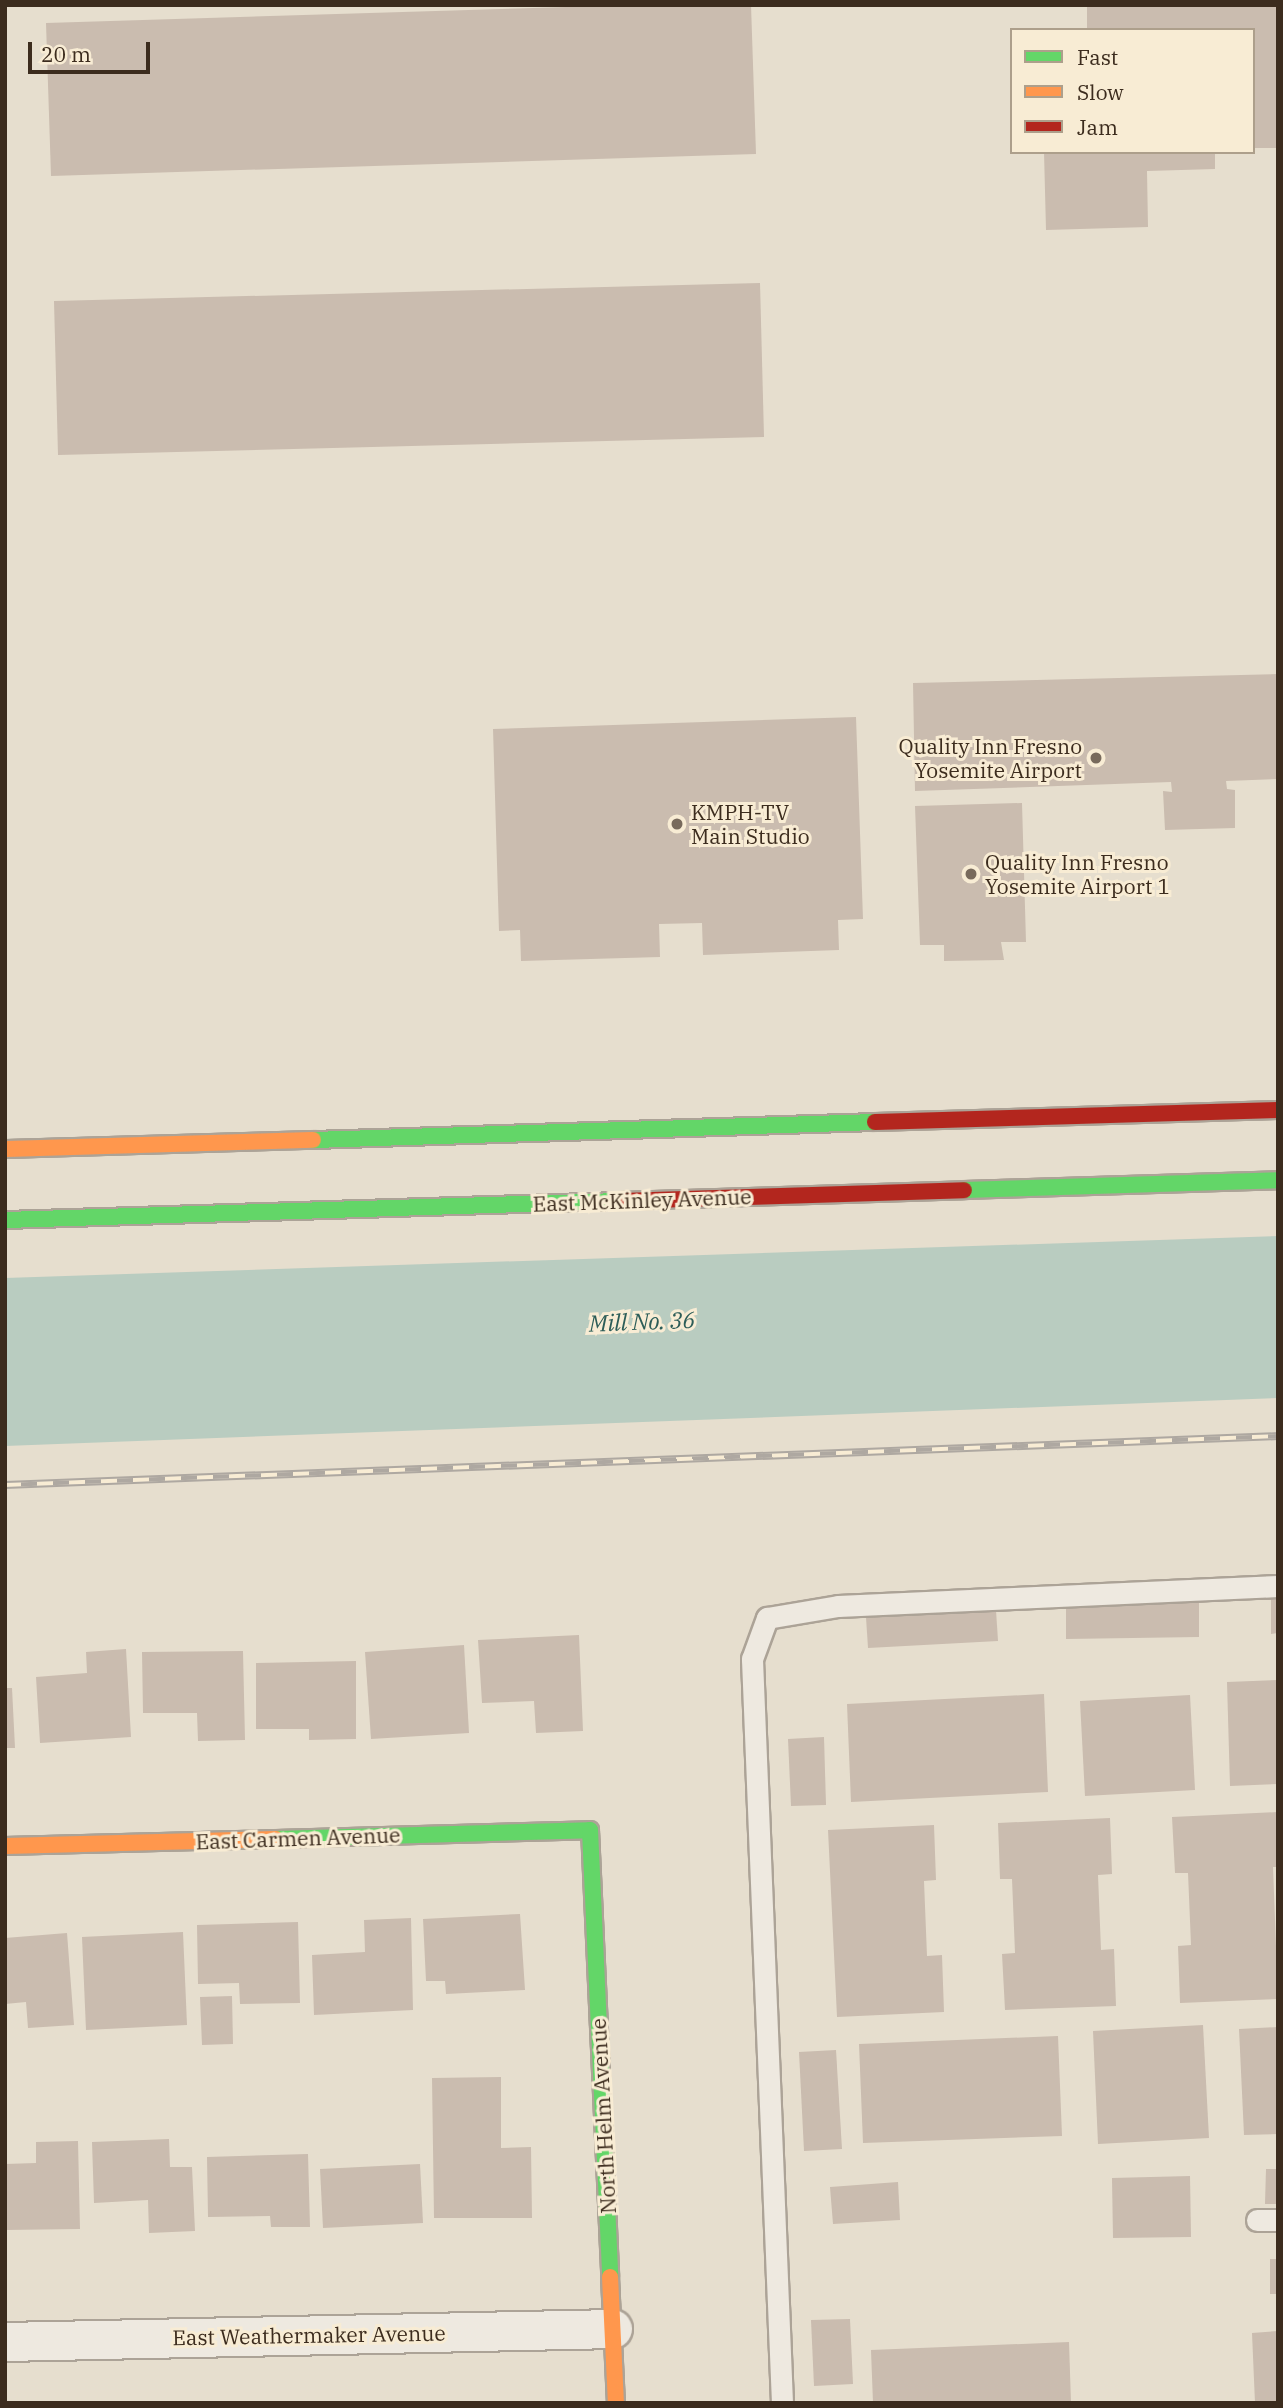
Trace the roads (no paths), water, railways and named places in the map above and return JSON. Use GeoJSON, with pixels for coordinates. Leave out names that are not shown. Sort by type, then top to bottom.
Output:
{"type":"FeatureCollection","features":[{"type":"Feature","properties":{"kind":"main road"},"geometry":{"type":"LineString","coordinates":[[5,1149],[1278,1110]]}},
{"type":"Feature","properties":{"kind":"main road","name":"East McKinley Avenue"},"geometry":{"type":"LineString","coordinates":[[5,1220],[1278,1180]]}},
{"type":"Feature","properties":{"kind":"main road","name":"East Carmen Avenue"},"geometry":{"type":"LineString","coordinates":[[5,1846],[590,1830]]}},
{"type":"Feature","properties":{"kind":"main road","name":"North Helm Avenue"},"geometry":{"type":"LineString","coordinates":[[590,1830],[617,2403]]}},
{"type":"Feature","properties":{"kind":"street","name":"East Weathermaker Avenue"},"geometry":{"type":"LineString","coordinates":[[5,2342],[613,2329]]}},
{"type":"Feature","properties":{"kind":"lane"},"geometry":{"type":"LineString","coordinates":[[782,2403],[752,1659],[767,1618],[838,1606],[1278,1586]]}},
{"type":"Feature","properties":{"kind":"water","name":"Mill No. 36"},"geometry":{"type":"Polygon","coordinates":[[[1278,1236],[1278,1398],[5,1446],[5,1278],[1278,1236]]]}},
{"type":"Feature","properties":{"kind":"railway"},"geometry":{"type":"LineString","coordinates":[[5,1485],[1278,1436]]}},
{"type":"Feature","properties":{"kind":"place","name":"Quality Inn Fresno Yosemite Airport"},"geometry":{"type":"Point","coordinates":[1096,758]}},
{"type":"Feature","properties":{"kind":"place","name":"KMPH-TV Main Studio"},"geometry":{"type":"Point","coordinates":[677,824]}},
{"type":"Feature","properties":{"kind":"place","name":"Quality Inn Fresno Yosemite Airport 1"},"geometry":{"type":"Point","coordinates":[971,874]}}]}
